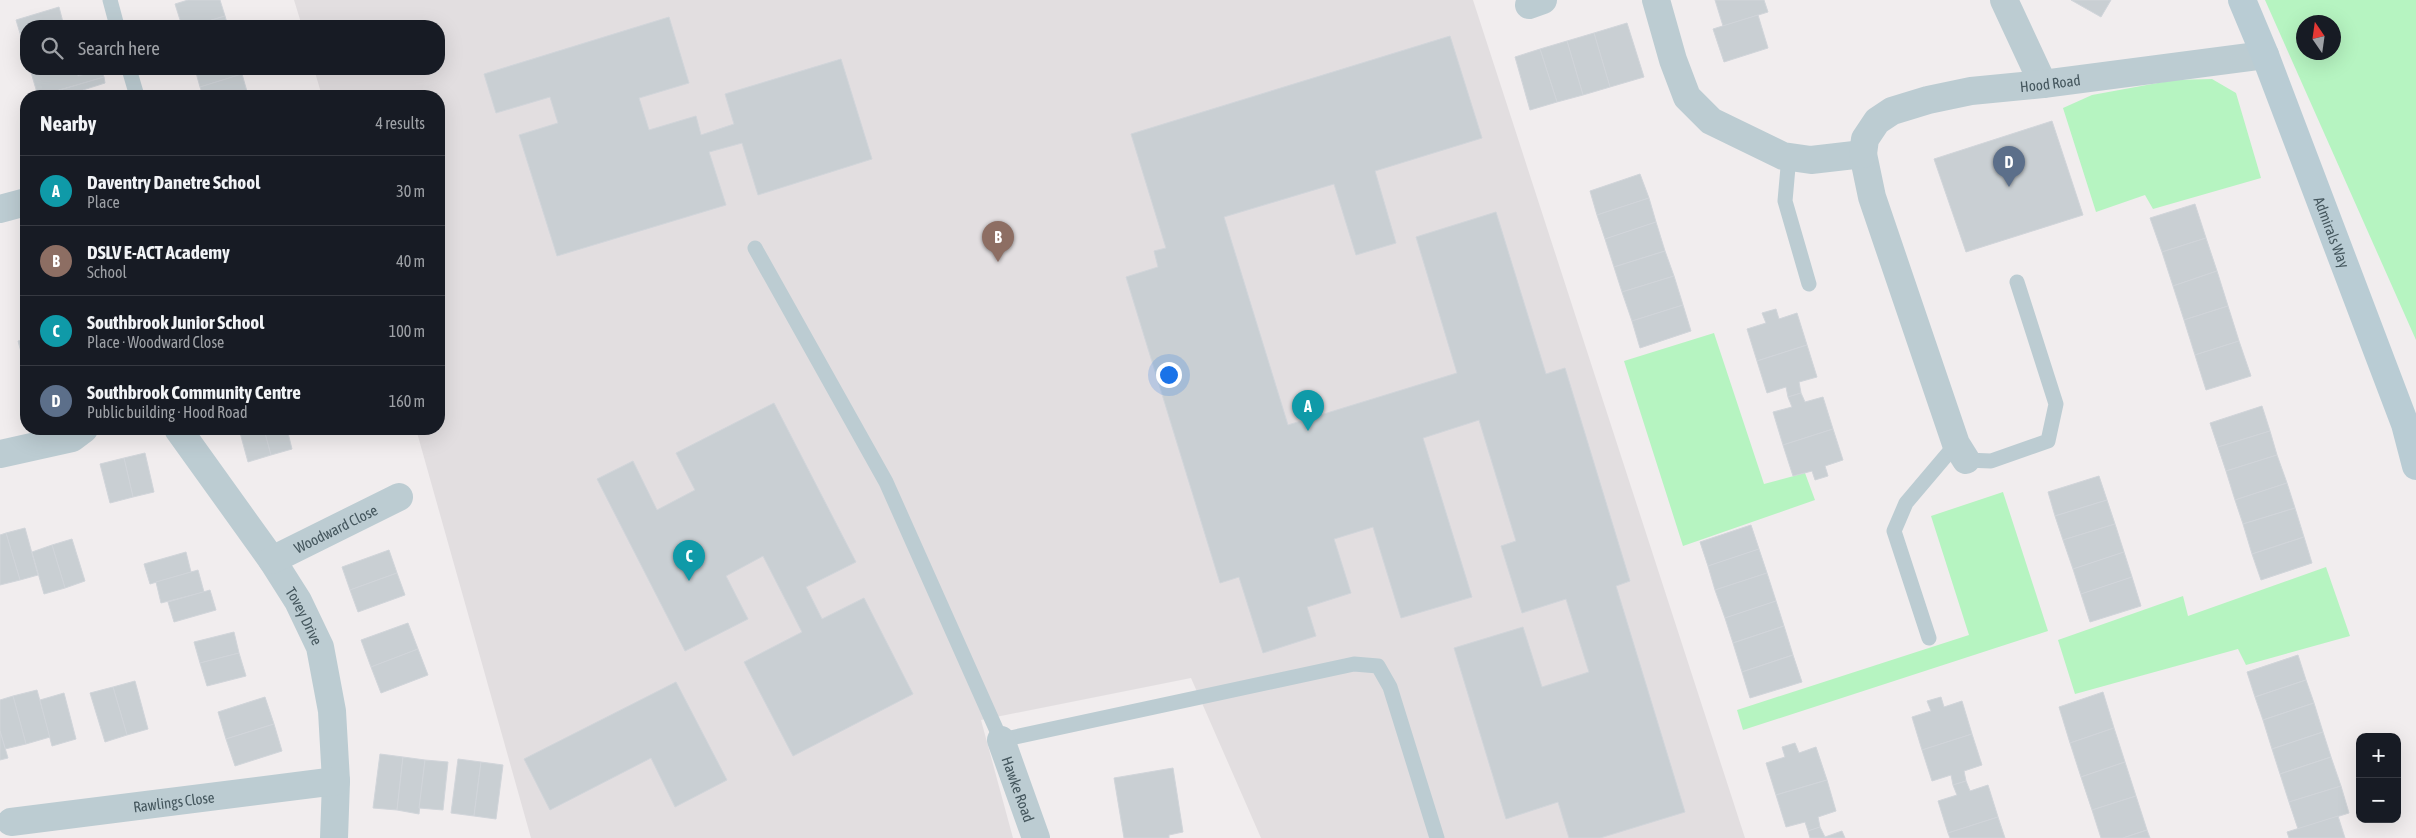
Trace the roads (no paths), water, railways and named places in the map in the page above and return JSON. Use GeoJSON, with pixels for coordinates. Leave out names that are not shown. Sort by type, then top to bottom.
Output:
{"type":"FeatureCollection","features":[{"type":"Feature","properties":{"kind":"street"},"geometry":{"type":"LineString","coordinates":[[1656,0],[1673,60],[1687,96],[1711,121],[1783,156],[1811,160],[1863,154]]}},
{"type":"Feature","properties":{"kind":"street"},"geometry":{"type":"LineString","coordinates":[[2004,0],[2043,84]]}},
{"type":"Feature","properties":{"kind":"street","name":"Admirals Way"},"geometry":{"type":"LineString","coordinates":[[2242,0],[2265,55],[2405,424],[2416,466]]}},
{"type":"Feature","properties":{"kind":"street","name":"Hood Road"},"geometry":{"type":"LineString","coordinates":[[1961,452],[1872,197],[1863,154],[1865,139],[1877,121],[1892,111],[1928,100],[1971,91],[2043,84],[2265,55]]}},
{"type":"Feature","properties":{"kind":"street"},"geometry":{"type":"LineString","coordinates":[[0,208],[20,203]]}},
{"type":"Feature","properties":{"kind":"street"},"geometry":{"type":"LineString","coordinates":[[0,454],[72,438],[76,435]]}},
{"type":"Feature","properties":{"kind":"street","name":"Tovey Drive"},"geometry":{"type":"LineString","coordinates":[[182,435],[272,560],[298,601],[320,647],[332,711],[336,781],[334,838]]}},
{"type":"Feature","properties":{"kind":"street","name":"Woodward Close"},"geometry":{"type":"LineString","coordinates":[[272,560],[399,497]]}},
{"type":"Feature","properties":{"kind":"street","name":"Hawke Road"},"geometry":{"type":"LineString","coordinates":[[1001,740],[1036,838]]}},
{"type":"Feature","properties":{"kind":"street","name":"Rawlings Close"},"geometry":{"type":"LineString","coordinates":[[11,822],[336,781]]}},
{"type":"Feature","properties":{"kind":"lane"},"geometry":{"type":"LineString","coordinates":[[110,0],[115,20]]}},
{"type":"Feature","properties":{"kind":"lane"},"geometry":{"type":"LineString","coordinates":[[131,75],[135,90]]}},
{"type":"Feature","properties":{"kind":"lane"},"geometry":{"type":"LineString","coordinates":[[1789,156],[1785,201],[1809,284]]}},
{"type":"Feature","properties":{"kind":"lane"},"geometry":{"type":"LineString","coordinates":[[755,248],[886,482],[1001,740],[1354,664],[1378,666],[1390,687],[1437,838]]}},
{"type":"Feature","properties":{"kind":"lane"},"geometry":{"type":"LineString","coordinates":[[1929,638],[1894,532],[1906,503],[1961,452],[1991,461],[2048,441],[2056,404],[2017,282]]}},
{"type":"Feature","properties":{"kind":"place","name":"Southbrook Community Centre"},"geometry":{"type":"Point","coordinates":[2009,187]}},
{"type":"Feature","properties":{"kind":"place","name":"DSLV E-ACT Academy"},"geometry":{"type":"Point","coordinates":[998,262]}},
{"type":"Feature","properties":{"kind":"place","name":"Daventry Danetre School"},"geometry":{"type":"Point","coordinates":[1308,431]}},
{"type":"Feature","properties":{"kind":"place","name":"Southbrook Junior School"},"geometry":{"type":"Point","coordinates":[689,581]}}]}
